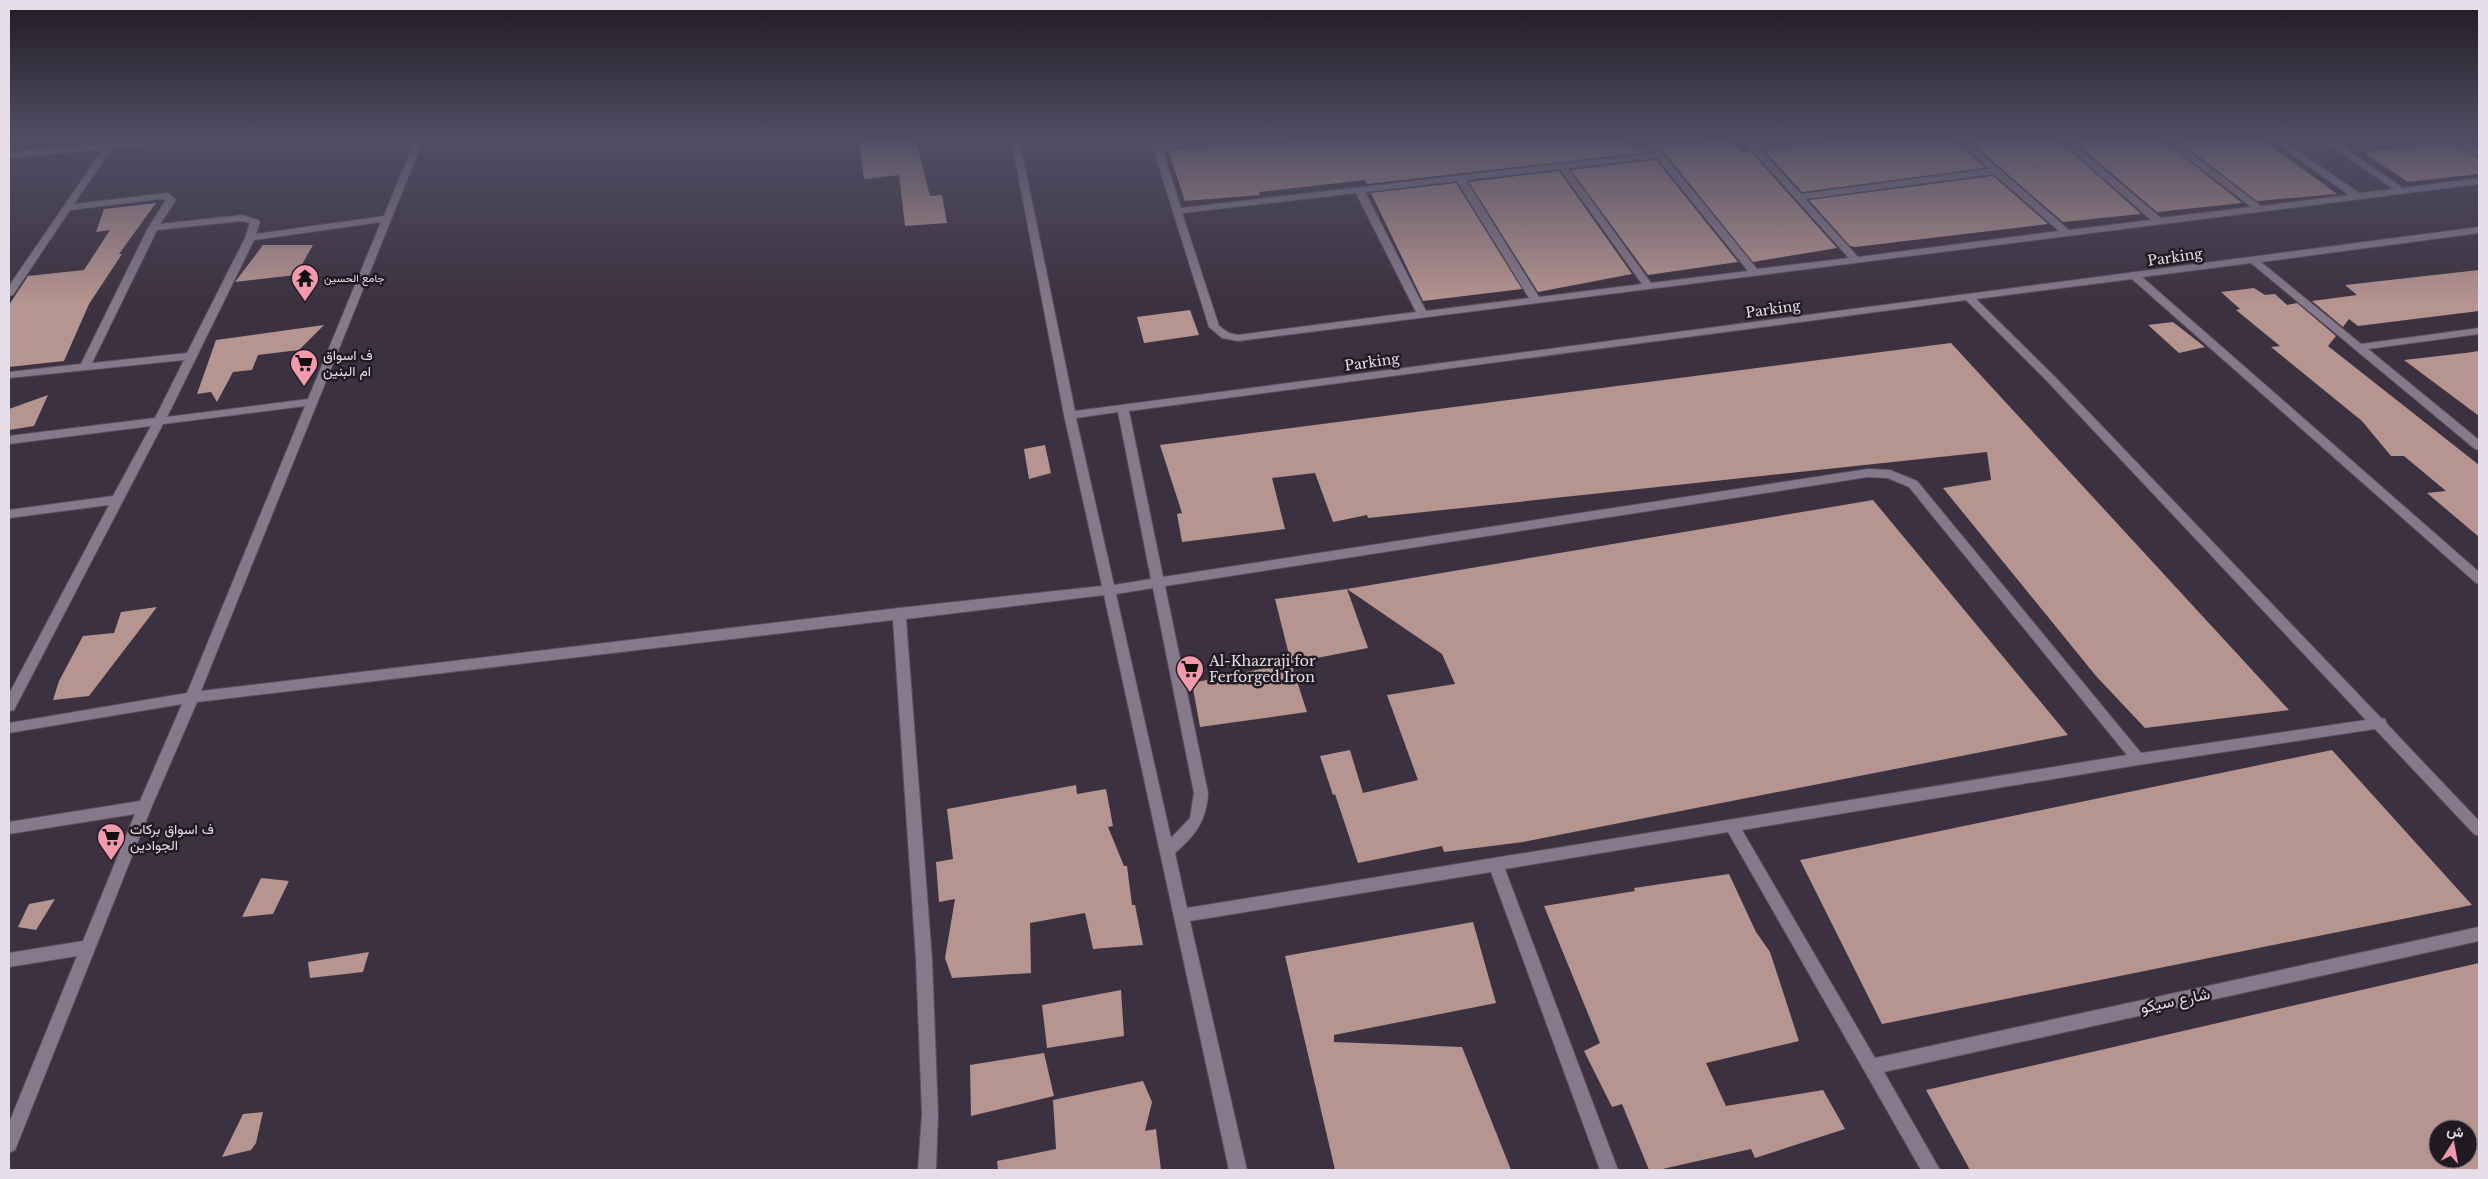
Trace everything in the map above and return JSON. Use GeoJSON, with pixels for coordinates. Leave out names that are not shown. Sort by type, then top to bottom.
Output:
{"type":"FeatureCollection","features":[{"type":"Feature","properties":{"kind":"street"},"geometry":{"type":"LineString","coordinates":[[9,294],[77,193]]}},
{"type":"Feature","properties":{"kind":"street"},"geometry":{"type":"LineString","coordinates":[[9,1144],[145,806],[192,697],[399,193]]}},
{"type":"Feature","properties":{"kind":"street"},"geometry":{"type":"LineString","coordinates":[[1026,193],[1070,415],[1110,590],[1137,725],[1182,916],[1238,1170]]}},
{"type":"Feature","properties":{"kind":"street"},"geometry":{"type":"LineString","coordinates":[[1171,193],[1214,327],[1226,336],[1244,338],[1534,299],[2383,193]]}},
{"type":"Feature","properties":{"kind":"street"},"geometry":{"type":"LineString","coordinates":[[1177,211],[1334,193]]}},
{"type":"Feature","properties":{"kind":"street"},"geometry":{"type":"LineString","coordinates":[[1362,193],[1422,314]]}},
{"type":"Feature","properties":{"kind":"street"},"geometry":{"type":"LineString","coordinates":[[1469,193],[1534,299]]}},
{"type":"Feature","properties":{"kind":"street"},"geometry":{"type":"LineString","coordinates":[[1582,193],[1648,285]]}},
{"type":"Feature","properties":{"kind":"street"},"geometry":{"type":"LineString","coordinates":[[1690,193],[1754,272]]}},
{"type":"Feature","properties":{"kind":"street"},"geometry":{"type":"LineString","coordinates":[[1795,193],[1855,259]]}},
{"type":"Feature","properties":{"kind":"street"},"geometry":{"type":"LineString","coordinates":[[1799,197],[1829,193]]}},
{"type":"Feature","properties":{"kind":"street"},"geometry":{"type":"LineString","coordinates":[[2022,193],[2067,233]]}},
{"type":"Feature","properties":{"kind":"street"},"geometry":{"type":"LineString","coordinates":[[2126,193],[2159,222]]}},
{"type":"Feature","properties":{"kind":"street"},"geometry":{"type":"LineString","coordinates":[[2237,193],[2258,209]]}},
{"type":"Feature","properties":{"kind":"street"},"geometry":{"type":"LineString","coordinates":[[2352,193],[2358,197]]}},
{"type":"Feature","properties":{"kind":"street"},"geometry":{"type":"LineString","coordinates":[[67,208],[168,196],[171,200],[153,228],[85,367]]}},
{"type":"Feature","properties":{"kind":"street"},"geometry":{"type":"LineString","coordinates":[[9,706],[159,421],[250,238],[255,222],[242,218],[153,228]]}},
{"type":"Feature","properties":{"kind":"street"},"geometry":{"type":"LineString","coordinates":[[250,238],[388,218]]}},
{"type":"Feature","properties":{"kind":"street","name":"Parking"},"geometry":{"type":"LineString","coordinates":[[1070,415],[2479,230]]}},
{"type":"Feature","properties":{"kind":"street"},"geometry":{"type":"LineString","coordinates":[[2253,260],[2479,446]]}},
{"type":"Feature","properties":{"kind":"street"},"geometry":{"type":"LineString","coordinates":[[2135,276],[2479,579]]}},
{"type":"Feature","properties":{"kind":"street"},"geometry":{"type":"LineString","coordinates":[[1968,297],[2051,379],[2380,723],[2479,830]]}},
{"type":"Feature","properties":{"kind":"street"},"geometry":{"type":"LineString","coordinates":[[2358,347],[2479,331]]}},
{"type":"Feature","properties":{"kind":"street"},"geometry":{"type":"LineString","coordinates":[[9,376],[192,356]]}},
{"type":"Feature","properties":{"kind":"street"},"geometry":{"type":"LineString","coordinates":[[9,440],[313,402]]}},
{"type":"Feature","properties":{"kind":"street"},"geometry":{"type":"LineString","coordinates":[[1123,409],[1201,793],[1201,810],[1192,830],[1167,851]]}},
{"type":"Feature","properties":{"kind":"street"},"geometry":{"type":"LineString","coordinates":[[9,728],[192,697],[899,613],[1110,590],[1868,472],[1890,474],[1913,484],[2138,759]]}},
{"type":"Feature","properties":{"kind":"street"},"geometry":{"type":"LineString","coordinates":[[9,514],[117,500]]}},
{"type":"Feature","properties":{"kind":"street"},"geometry":{"type":"LineString","coordinates":[[899,613],[924,959],[930,1114],[928,1170]]}},
{"type":"Feature","properties":{"kind":"street"},"geometry":{"type":"LineString","coordinates":[[1182,916],[2138,759],[2380,723]]}},
{"type":"Feature","properties":{"kind":"street"},"geometry":{"type":"LineString","coordinates":[[9,828],[145,806]]}},
{"type":"Feature","properties":{"kind":"street"},"geometry":{"type":"LineString","coordinates":[[1732,826],[1931,1170]]}},
{"type":"Feature","properties":{"kind":"street"},"geometry":{"type":"LineString","coordinates":[[1496,865],[1609,1170]]}},
{"type":"Feature","properties":{"kind":"street","name":"شارع سيكو"},"geometry":{"type":"LineString","coordinates":[[1871,1067],[2479,934]]}},
{"type":"Feature","properties":{"kind":"street"},"geometry":{"type":"LineString","coordinates":[[9,960],[88,947]]}},
{"type":"Feature","properties":{"kind":"building"},"geometry":{"type":"Polygon","coordinates":[[[901,193],[929,193],[930,196],[942,195],[947,223],[905,226],[901,193]]]}},
{"type":"Feature","properties":{"kind":"building"},"geometry":{"type":"Polygon","coordinates":[[[1182,193],[1259,193],[1260,195],[1185,201],[1182,193]]]}},
{"type":"Feature","properties":{"kind":"building"},"geometry":{"type":"Polygon","coordinates":[[[1371,193],[1462,193],[1522,289],[1423,301],[1371,193]]]}},
{"type":"Feature","properties":{"kind":"building"},"geometry":{"type":"Polygon","coordinates":[[[1476,193],[1575,193],[1632,274],[1538,292],[1476,193]]]}},
{"type":"Feature","properties":{"kind":"building"},"geometry":{"type":"Polygon","coordinates":[[[1588,193],[1683,193],[1738,262],[1648,275],[1588,193]]]}},
{"type":"Feature","properties":{"kind":"building"},"geometry":{"type":"Polygon","coordinates":[[[1697,193],[1788,193],[1837,248],[1753,262],[1697,193]]]}},
{"type":"Feature","properties":{"kind":"building"},"geometry":{"type":"Polygon","coordinates":[[[1863,193],[2013,193],[2048,224],[1855,247],[1850,246],[1809,200],[1863,193]]]}},
{"type":"Feature","properties":{"kind":"building"},"geometry":{"type":"Polygon","coordinates":[[[2030,193],[2118,193],[2141,214],[2063,222],[2030,193]]]}},
{"type":"Feature","properties":{"kind":"building"},"geometry":{"type":"Polygon","coordinates":[[[2135,193],[2229,193],[2242,203],[2157,212],[2135,193]]]}},
{"type":"Feature","properties":{"kind":"building"},"geometry":{"type":"Polygon","coordinates":[[[2246,193],[2337,194],[2257,201],[2246,193]]]}},
{"type":"Feature","properties":{"kind":"building"},"geometry":{"type":"Polygon","coordinates":[[[156,203],[119,254],[122,254],[89,304],[64,361],[9,367],[9,305],[28,276],[84,270],[110,230],[96,232],[104,209],[156,203]]]}},
{"type":"Feature","properties":{"kind":"building"},"geometry":{"type":"Polygon","coordinates":[[[263,245],[313,245],[296,275],[235,282],[263,245]]]}},
{"type":"Feature","properties":{"kind":"building"},"geometry":{"type":"Polygon","coordinates":[[[2479,270],[2479,311],[2358,326],[2349,319],[2343,327],[2312,301],[2357,295],[2345,285],[2479,270]]]}},
{"type":"Feature","properties":{"kind":"building"},"geometry":{"type":"Polygon","coordinates":[[[2254,288],[2265,295],[2275,294],[2287,305],[2297,303],[2336,336],[2328,346],[2479,465],[2479,537],[2427,493],[2446,491],[2404,456],[2391,456],[2362,421],[2271,347],[2280,346],[2236,310],[2240,309],[2221,292],[2254,288]]]}},
{"type":"Feature","properties":{"kind":"building"},"geometry":{"type":"Polygon","coordinates":[[[1190,310],[1199,335],[1144,343],[1137,317],[1190,310]]]}},
{"type":"Feature","properties":{"kind":"building"},"geometry":{"type":"Polygon","coordinates":[[[2173,322],[2205,347],[2179,353],[2148,325],[2173,322]]]}},
{"type":"Feature","properties":{"kind":"building"},"geometry":{"type":"Polygon","coordinates":[[[324,325],[299,350],[258,355],[252,370],[233,372],[217,402],[211,392],[197,394],[216,340],[324,325]]]}},
{"type":"Feature","properties":{"kind":"building"},"geometry":{"type":"Polygon","coordinates":[[[1951,343],[2289,710],[2145,728],[2096,676],[1943,488],[1991,480],[1987,452],[1368,518],[1367,515],[1333,522],[1315,473],[1272,478],[1285,529],[1182,542],[1177,514],[1182,513],[1160,445],[1951,343]]]}},
{"type":"Feature","properties":{"kind":"building"},"geometry":{"type":"Polygon","coordinates":[[[2479,351],[2479,416],[2404,360],[2465,353],[2479,351]]]}},
{"type":"Feature","properties":{"kind":"building"},"geometry":{"type":"Polygon","coordinates":[[[48,395],[34,426],[9,430],[9,409],[48,395]]]}},
{"type":"Feature","properties":{"kind":"building"},"geometry":{"type":"Polygon","coordinates":[[[1045,445],[1051,473],[1029,479],[1024,449],[1045,445]]]}},
{"type":"Feature","properties":{"kind":"building"},"geometry":{"type":"Polygon","coordinates":[[[1873,500],[2068,735],[1523,842],[1444,852],[1442,846],[1358,863],[1320,756],[1350,750],[1363,793],[1418,780],[1387,695],[1455,684],[1442,654],[1347,589],[1873,500]]]}},
{"type":"Feature","properties":{"kind":"building"},"geometry":{"type":"Polygon","coordinates":[[[1347,589],[1368,648],[1291,663],[1275,599],[1347,589]]]}},
{"type":"Feature","properties":{"kind":"building"},"geometry":{"type":"Polygon","coordinates":[[[157,607],[89,696],[53,700],[59,681],[83,636],[114,633],[121,612],[157,607]]]}},
{"type":"Feature","properties":{"kind":"building"},"geometry":{"type":"Polygon","coordinates":[[[1291,663],[1307,712],[1200,727],[1192,683],[1291,663]]]}},
{"type":"Feature","properties":{"kind":"building"},"geometry":{"type":"Polygon","coordinates":[[[2332,750],[2472,905],[1882,1024],[1800,860],[2332,750]]]}},
{"type":"Feature","properties":{"kind":"building"},"geometry":{"type":"Polygon","coordinates":[[[1076,785],[1077,794],[1106,789],[1113,826],[1108,827],[1124,866],[1127,866],[1132,905],[1135,905],[1143,945],[1093,949],[1085,913],[1030,923],[1031,973],[952,978],[945,958],[955,899],[939,902],[936,862],[953,859],[947,809],[1076,785]]]}},
{"type":"Feature","properties":{"kind":"building"},"geometry":{"type":"Polygon","coordinates":[[[1729,874],[1756,932],[1770,952],[1799,1041],[1706,1063],[1726,1106],[1823,1090],[1845,1129],[1755,1158],[1751,1149],[1658,1170],[1649,1170],[1622,1104],[1612,1107],[1584,1051],[1600,1043],[1544,906],[1635,891],[1634,888],[1729,874]]]}},
{"type":"Feature","properties":{"kind":"building"},"geometry":{"type":"Polygon","coordinates":[[[261,878],[289,881],[273,914],[242,917],[261,878]]]}},
{"type":"Feature","properties":{"kind":"building"},"geometry":{"type":"Polygon","coordinates":[[[55,899],[36,930],[18,927],[29,904],[55,899]]]}},
{"type":"Feature","properties":{"kind":"building"},"geometry":{"type":"Polygon","coordinates":[[[1473,922],[1496,1003],[1334,1035],[1334,1042],[1462,1047],[1511,1170],[1335,1170],[1285,956],[1473,922]]]}},
{"type":"Feature","properties":{"kind":"building"},"geometry":{"type":"Polygon","coordinates":[[[369,952],[363,972],[310,978],[308,962],[369,952]]]}},
{"type":"Feature","properties":{"kind":"building"},"geometry":{"type":"Polygon","coordinates":[[[2479,963],[2479,1170],[1970,1170],[1926,1090],[2479,963]]]}},
{"type":"Feature","properties":{"kind":"building"},"geometry":{"type":"Polygon","coordinates":[[[1121,990],[1124,1036],[1047,1048],[1042,1005],[1121,990]]]}},
{"type":"Feature","properties":{"kind":"building"},"geometry":{"type":"Polygon","coordinates":[[[1044,1053],[1054,1096],[971,1116],[970,1065],[1044,1053]]]}},
{"type":"Feature","properties":{"kind":"building"},"geometry":{"type":"Polygon","coordinates":[[[1143,1081],[1152,1102],[1145,1131],[1156,1129],[1161,1170],[998,1170],[997,1161],[1056,1149],[1053,1100],[1143,1081]]]}},
{"type":"Feature","properties":{"kind":"building"},"geometry":{"type":"Polygon","coordinates":[[[263,1112],[256,1143],[251,1150],[222,1157],[243,1114],[263,1112]]]}},
{"type":"Feature","properties":{"kind":"place","name":"جامع الحسين"},"geometry":{"type":"Point","coordinates":[305,302]}},
{"type":"Feature","properties":{"kind":"place","name":"ف اسواق ام البنين"},"geometry":{"type":"Point","coordinates":[304,387]}},
{"type":"Feature","properties":{"kind":"place","name":"Al-Khazraji for Ferforged Iron"},"geometry":{"type":"Point","coordinates":[1190,693]}},
{"type":"Feature","properties":{"kind":"place","name":"ف اسواق بركات الجوادين"},"geometry":{"type":"Point","coordinates":[111,861]}}]}
